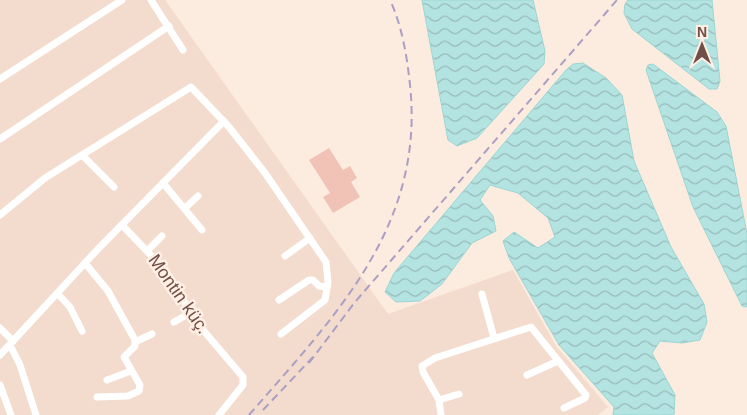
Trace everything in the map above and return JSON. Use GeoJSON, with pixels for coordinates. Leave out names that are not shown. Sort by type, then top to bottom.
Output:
{"type":"FeatureCollection","features":[{"type":"Feature","properties":{"kind":"street"},"geometry":{"type":"LineString","coordinates":[[0,79],[122,0]]}},
{"type":"Feature","properties":{"kind":"street"},"geometry":{"type":"LineString","coordinates":[[151,0],[184,50]]}},
{"type":"Feature","properties":{"kind":"street"},"geometry":{"type":"LineString","coordinates":[[0,139],[169,26]]}},
{"type":"Feature","properties":{"kind":"street"},"geometry":{"type":"LineString","coordinates":[[0,215],[34,185],[83,156],[187,88],[194,90],[224,121],[265,173],[326,262],[328,270],[325,300],[281,334]]}},
{"type":"Feature","properties":{"kind":"street"},"geometry":{"type":"LineString","coordinates":[[0,355],[85,263],[224,121]]}},
{"type":"Feature","properties":{"kind":"street"},"geometry":{"type":"LineString","coordinates":[[83,156],[114,187]]}},
{"type":"Feature","properties":{"kind":"street"},"geometry":{"type":"LineString","coordinates":[[163,183],[202,230]]}},
{"type":"Feature","properties":{"kind":"street"},"geometry":{"type":"LineString","coordinates":[[185,208],[198,196]]}},
{"type":"Feature","properties":{"kind":"street","name":"Montin küç."},"geometry":{"type":"LineString","coordinates":[[122,225],[148,250],[169,275],[201,329],[225,353],[243,377],[243,385],[220,415]]}},
{"type":"Feature","properties":{"kind":"street"},"geometry":{"type":"LineString","coordinates":[[148,250],[162,236]]}},
{"type":"Feature","properties":{"kind":"street"},"geometry":{"type":"LineString","coordinates":[[285,256],[310,238]]}},
{"type":"Feature","properties":{"kind":"street"},"geometry":{"type":"LineString","coordinates":[[85,263],[108,291],[135,342],[133,348],[124,357],[140,385],[139,391],[128,396],[97,397]]}},
{"type":"Feature","properties":{"kind":"street"},"geometry":{"type":"LineString","coordinates":[[279,300],[309,280],[313,280],[319,286],[327,287]]}},
{"type":"Feature","properties":{"kind":"street"},"geometry":{"type":"LineString","coordinates":[[58,294],[70,307],[82,331]]}},
{"type":"Feature","properties":{"kind":"street"},"geometry":{"type":"LineString","coordinates":[[482,294],[494,338]]}},
{"type":"Feature","properties":{"kind":"street"},"geometry":{"type":"LineString","coordinates":[[174,322],[190,313]]}},
{"type":"Feature","properties":{"kind":"street"},"geometry":{"type":"LineString","coordinates":[[441,415],[439,400],[423,372],[422,366],[435,358],[531,327],[586,395],[585,398],[564,408]]}},
{"type":"Feature","properties":{"kind":"street"},"geometry":{"type":"LineString","coordinates":[[0,328],[11,343],[36,415]]}},
{"type":"Feature","properties":{"kind":"street"},"geometry":{"type":"LineString","coordinates":[[135,342],[152,334]]}},
{"type":"Feature","properties":{"kind":"street"},"geometry":{"type":"LineString","coordinates":[[527,375],[558,361]]}},
{"type":"Feature","properties":{"kind":"street"},"geometry":{"type":"LineString","coordinates":[[108,380],[131,371]]}},
{"type":"Feature","properties":{"kind":"street"},"geometry":{"type":"LineString","coordinates":[[0,385],[11,415]]}},
{"type":"Feature","properties":{"kind":"street"},"geometry":{"type":"LineString","coordinates":[[439,400],[459,394]]}},
{"type":"Feature","properties":{"kind":"shaded area"},"geometry":{"type":"Polygon","coordinates":[[[0,0],[165,0],[388,314],[513,270],[556,346],[608,407],[598,415],[0,415],[0,0]]]}},
{"type":"Feature","properties":{"kind":"water"},"geometry":{"type":"Polygon","coordinates":[[[422,0],[533,0],[545,51],[544,64],[477,138],[457,146],[448,140],[422,0]]]}},
{"type":"Feature","properties":{"kind":"water"},"geometry":{"type":"Polygon","coordinates":[[[628,0],[712,0],[720,81],[717,89],[709,89],[632,29],[624,13],[625,4],[628,0]]]}},
{"type":"Feature","properties":{"kind":"water"},"geometry":{"type":"Polygon","coordinates":[[[583,63],[606,78],[622,95],[634,161],[671,247],[704,304],[707,322],[700,340],[682,343],[660,341],[652,353],[675,395],[674,415],[613,415],[614,407],[559,345],[509,258],[503,241],[514,232],[538,248],[555,237],[548,218],[518,193],[490,185],[480,200],[493,216],[496,231],[472,243],[442,284],[420,301],[396,302],[385,292],[394,273],[566,70],[573,64],[583,63]]]}},
{"type":"Feature","properties":{"kind":"water"},"geometry":{"type":"Polygon","coordinates":[[[653,64],[717,112],[726,126],[747,234],[747,307],[742,306],[693,207],[646,70],[648,65],[653,64]]]}},
{"type":"Feature","properties":{"kind":"building"},"geometry":{"type":"Polygon","coordinates":[[[329,148],[343,170],[350,166],[357,178],[351,182],[360,197],[333,213],[323,197],[330,193],[309,160],[329,148]]]}},
{"type":"Feature","properties":{"kind":"railway"},"geometry":{"type":"LineString","coordinates":[[249,415],[313,342],[342,304],[367,266],[388,225],[403,182],[411,136],[410,85],[403,41],[398,20],[390,0]]}},
{"type":"Feature","properties":{"kind":"railway"},"geometry":{"type":"LineString","coordinates":[[309,363],[355,302],[617,0]]}},
{"type":"Feature","properties":{"kind":"railway"},"geometry":{"type":"LineString","coordinates":[[263,410],[313,357]]}}]}
